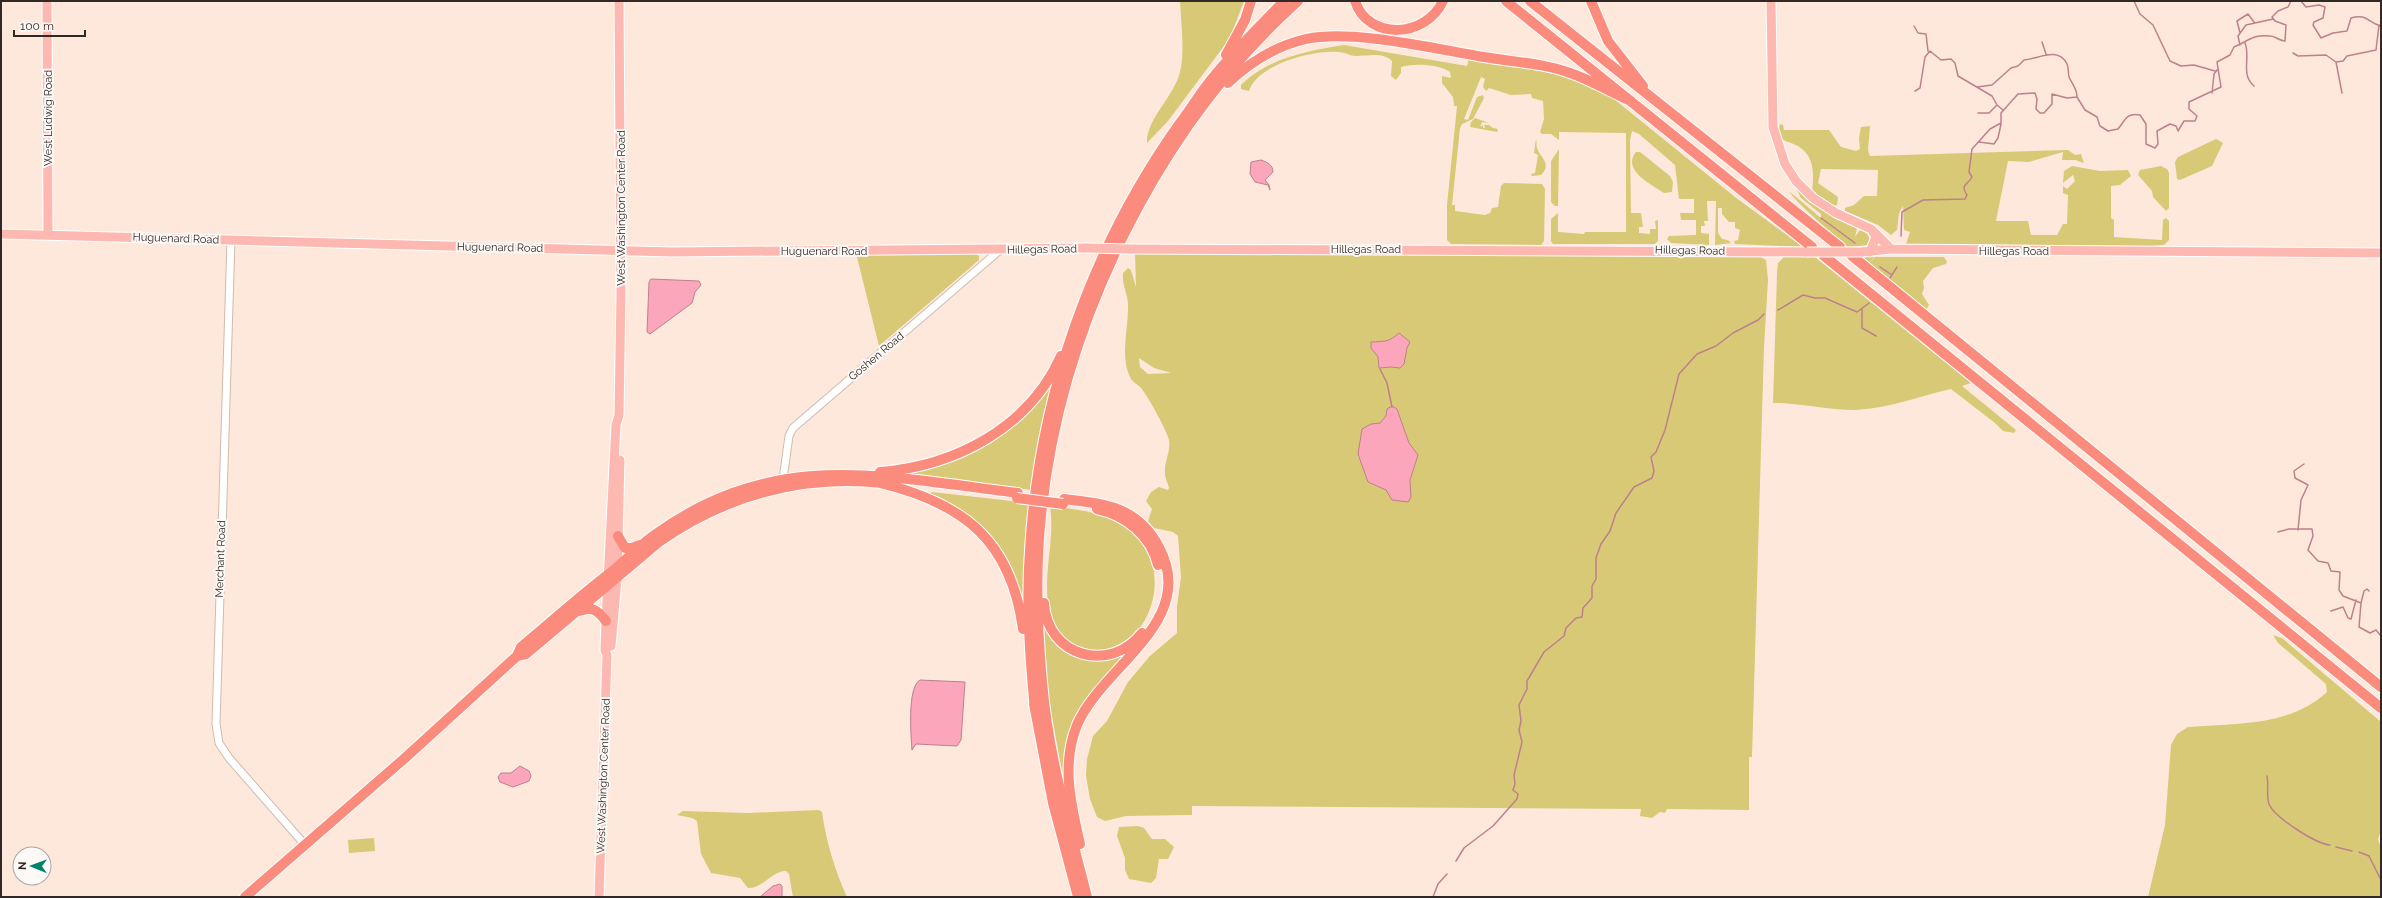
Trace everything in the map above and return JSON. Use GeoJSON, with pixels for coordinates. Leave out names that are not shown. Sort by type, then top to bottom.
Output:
{"type":"FeatureCollection","features":[{"type":"Feature","properties":{"kind":"highway"},"geometry":{"type":"LineString","coordinates":[[517,656],[526,654],[573,613],[608,586],[614,574],[646,542],[677,520],[716,499],[753,485],[783,479],[831,474],[863,474],[904,470],[936,463],[962,453],[1000,430],[1028,405],[1045,384],[1058,363],[1104,252],[1133,196],[1166,143],[1215,74],[1238,36],[1251,1]]}},
{"type":"Feature","properties":{"kind":"highway"},"geometry":{"type":"LineString","coordinates":[[1215,74],[1284,1]]}},
{"type":"Feature","properties":{"kind":"highway"},"geometry":{"type":"LineString","coordinates":[[1087,897],[1054,766],[1045,706],[1039,628],[1038,550],[1044,491],[1056,424],[1072,363],[1087,320],[1110,263],[1150,189],[1171,153],[1205,105],[1258,40],[1298,1]]}},
{"type":"Feature","properties":{"kind":"highway"},"geometry":{"type":"LineString","coordinates":[[1355,1],[1364,15],[1373,23],[1394,30],[1418,27],[1429,21],[1437,12],[1443,1]]}},
{"type":"Feature","properties":{"kind":"highway"},"geometry":{"type":"LineString","coordinates":[[1506,1],[1812,247]]}},
{"type":"Feature","properties":{"kind":"highway"},"geometry":{"type":"LineString","coordinates":[[1530,1],[1840,247]]}},
{"type":"Feature","properties":{"kind":"highway"},"geometry":{"type":"LineString","coordinates":[[1591,1],[1608,41],[1622,61],[1656,102]]}},
{"type":"Feature","properties":{"kind":"highway"},"geometry":{"type":"LineString","coordinates":[[1205,105],[1249,66],[1276,49],[1307,39],[1344,37],[1382,41],[1548,67],[1588,80],[1631,101]]}},
{"type":"Feature","properties":{"kind":"highway"},"geometry":{"type":"LineString","coordinates":[[1823,255],[2381,708]]}},
{"type":"Feature","properties":{"kind":"highway"},"geometry":{"type":"LineString","coordinates":[[1851,255],[2381,687]]}},
{"type":"Feature","properties":{"kind":"highway"},"geometry":{"type":"LineString","coordinates":[[1035,710],[1028,629],[1028,579],[1032,515],[1049,418],[1076,321]]}},
{"type":"Feature","properties":{"kind":"highway"},"geometry":{"type":"LineString","coordinates":[[863,474],[1116,507],[1140,522],[1160,550],[1167,578],[1165,603],[1155,627],[1092,698],[1083,713],[1073,737],[1068,765],[1068,786],[1091,897]]}},
{"type":"Feature","properties":{"kind":"highway"},"geometry":{"type":"LineString","coordinates":[[245,897],[306,846],[517,656],[521,647],[614,574],[680,527],[718,507],[755,494],[803,483],[852,481],[1017,495]]}},
{"type":"Feature","properties":{"kind":"highway"},"geometry":{"type":"LineString","coordinates":[[880,483],[911,490],[946,505],[970,522],[994,548],[1006,569],[1016,594],[1035,710],[1054,803],[1078,897]]}},
{"type":"Feature","properties":{"kind":"highway"},"geometry":{"type":"LineString","coordinates":[[1038,550],[1043,565],[1045,614],[1054,635],[1065,646],[1089,656],[1113,653],[1131,644],[1150,622],[1159,600],[1160,577],[1155,554],[1146,539],[1133,526],[1116,515],[1064,501]]}},
{"type":"Feature","properties":{"kind":"highway"},"geometry":{"type":"LineString","coordinates":[[618,536],[621,544],[627,548],[646,542]]}},
{"type":"Feature","properties":{"kind":"highway"},"geometry":{"type":"LineString","coordinates":[[573,613],[592,608],[598,611],[606,621]]}},
{"type":"Feature","properties":{"kind":"main road","name":"West Ludwig Road"},"geometry":{"type":"LineString","coordinates":[[47,1],[48,235]]}},
{"type":"Feature","properties":{"kind":"main road","name":"West Washington Center Road"},"geometry":{"type":"LineString","coordinates":[[614,574],[618,536],[621,424],[619,415],[621,251],[619,1]]}},
{"type":"Feature","properties":{"kind":"main road"},"geometry":{"type":"LineString","coordinates":[[1771,1],[1772,121],[1781,155],[1795,179],[1818,202],[1836,213],[1871,229],[1891,249]]}},
{"type":"Feature","properties":{"kind":"main road"},"geometry":{"type":"LineString","coordinates":[[1871,229],[1876,236],[1873,250]]}},
{"type":"Feature","properties":{"kind":"main road","name":"Huguenard Road"},"geometry":{"type":"LineString","coordinates":[[1,234],[621,251],[1000,250]]}},
{"type":"Feature","properties":{"kind":"main road","name":"Hillegas Road"},"geometry":{"type":"LineString","coordinates":[[1000,250],[1087,248],[1784,252],[1891,249],[2381,253]]}},
{"type":"Feature","properties":{"kind":"main road","name":"West Washington Center Road"},"geometry":{"type":"LineString","coordinates":[[607,654],[611,646],[614,574],[616,425],[619,415]]}},
{"type":"Feature","properties":{"kind":"main road","name":"West Washington Center Road"},"geometry":{"type":"LineString","coordinates":[[599,897],[608,586]]}},
{"type":"Feature","properties":{"kind":"street","name":"Merchant Road"},"geometry":{"type":"LineString","coordinates":[[230,240],[216,724],[219,743],[229,758],[306,846]]}},
{"type":"Feature","properties":{"kind":"street","name":"Goshen Road"},"geometry":{"type":"LineString","coordinates":[[783,479],[789,436],[793,428],[1000,250]]}},
{"type":"Feature","properties":{"kind":"shaded area"},"geometry":{"type":"Polygon","coordinates":[[[1180,1],[1244,1],[1230,38],[1168,121],[1147,143],[1151,125],[1177,81],[1180,72],[1182,28],[1180,1]]]}},
{"type":"Feature","properties":{"kind":"shaded area"},"geometry":{"type":"Polygon","coordinates":[[[1344,45],[1467,66],[1469,59],[1557,74],[1581,81],[1609,95],[1735,197],[1803,247],[1735,244],[1734,241],[1738,240],[1740,230],[1735,228],[1735,222],[1729,222],[1722,214],[1722,208],[1718,208],[1718,233],[1722,239],[1728,240],[1731,243],[1715,245],[1716,201],[1707,201],[1708,221],[1704,221],[1705,226],[1701,226],[1701,233],[1709,234],[1709,245],[1671,243],[1667,239],[1669,236],[1696,235],[1696,220],[1681,220],[1680,213],[1694,213],[1694,199],[1679,199],[1675,165],[1639,134],[1632,131],[1630,140],[1631,213],[1641,213],[1643,227],[1639,227],[1639,233],[1650,234],[1650,229],[1656,229],[1655,221],[1658,220],[1658,241],[1655,244],[1553,244],[1551,241],[1551,219],[1558,213],[1558,232],[1584,234],[1585,232],[1626,232],[1626,133],[1559,132],[1559,140],[1551,134],[1542,134],[1540,132],[1544,119],[1543,101],[1532,98],[1531,94],[1511,95],[1489,88],[1486,91],[1483,87],[1485,79],[1481,77],[1464,119],[1468,120],[1477,97],[1483,95],[1484,98],[1473,119],[1462,124],[1460,128],[1452,205],[1455,205],[1455,211],[1485,215],[1490,213],[1492,208],[1498,207],[1501,186],[1504,183],[1542,184],[1545,189],[1544,241],[1541,245],[1451,244],[1447,240],[1447,205],[1457,106],[1454,106],[1453,97],[1442,83],[1442,76],[1451,78],[1450,72],[1433,66],[1407,66],[1401,67],[1401,73],[1396,80],[1391,76],[1392,61],[1384,56],[1354,56],[1341,52],[1327,52],[1301,56],[1275,66],[1263,73],[1254,81],[1249,91],[1241,89],[1241,85],[1252,76],[1263,68],[1276,62],[1302,53],[1344,45]]]}},
{"type":"Feature","properties":{"kind":"shaded area"},"geometry":{"type":"Polygon","coordinates":[[[1475,118],[1489,123],[1482,122],[1480,127],[1483,125],[1483,128],[1485,128],[1484,125],[1489,125],[1498,129],[1497,132],[1470,127],[1471,122],[1475,118]]]}},
{"type":"Feature","properties":{"kind":"shaded area"},"geometry":{"type":"Polygon","coordinates":[[[1780,124],[1783,125],[1784,130],[1829,130],[1841,147],[1856,151],[1860,149],[1859,138],[1861,127],[1870,126],[1868,150],[1870,156],[2068,150],[2075,155],[2081,154],[2084,163],[2075,160],[2062,160],[2063,152],[2029,162],[2008,161],[1996,221],[2028,221],[2031,235],[2057,235],[2063,224],[2067,224],[2068,195],[2063,193],[2063,186],[2067,189],[2075,181],[2073,175],[2063,183],[2064,171],[2072,166],[2100,171],[2128,170],[2131,176],[2120,185],[2111,186],[2111,218],[2114,220],[2114,237],[2162,240],[2163,220],[2166,218],[2169,221],[2169,240],[2164,245],[2151,246],[1906,244],[1910,232],[1904,230],[1903,206],[1899,213],[1897,230],[1891,235],[1878,225],[1845,211],[1845,208],[1854,205],[1864,196],[1877,196],[1878,170],[1821,169],[1818,183],[1838,197],[1837,205],[1831,206],[1812,191],[1813,173],[1808,155],[1804,150],[1784,140],[1780,136],[1778,133],[1780,124]]]}},
{"type":"Feature","properties":{"kind":"shaded area"},"geometry":{"type":"Polygon","coordinates":[[[1536,139],[1538,151],[1546,164],[1546,167],[1541,175],[1532,176],[1531,174],[1535,173],[1538,155],[1534,153],[1536,139]]]}},
{"type":"Feature","properties":{"kind":"shaded area"},"geometry":{"type":"Polygon","coordinates":[[[2216,139],[2223,143],[2212,166],[2180,180],[2177,179],[2175,162],[2178,157],[2216,139]]]}},
{"type":"Feature","properties":{"kind":"shaded area"},"geometry":{"type":"Polygon","coordinates":[[[1559,149],[1558,206],[1555,206],[1551,202],[1551,161],[1559,149]]]}},
{"type":"Feature","properties":{"kind":"shaded area"},"geometry":{"type":"Polygon","coordinates":[[[1636,152],[1640,152],[1670,176],[1673,182],[1672,192],[1664,193],[1646,181],[1635,171],[1632,165],[1632,159],[1636,152]]]}},
{"type":"Feature","properties":{"kind":"shaded area"},"geometry":{"type":"Polygon","coordinates":[[[1261,160],[1269,164],[1273,170],[1273,172],[1265,180],[1269,185],[1270,190],[1268,185],[1255,182],[1250,174],[1251,162],[1261,160]]]}},
{"type":"Feature","properties":{"kind":"shaded area"},"geometry":{"type":"Polygon","coordinates":[[[2161,166],[2167,169],[2169,173],[2169,208],[2166,211],[2153,197],[2152,191],[2138,175],[2140,170],[2161,166]]]}},
{"type":"Feature","properties":{"kind":"shaded area"},"geometry":{"type":"Polygon","coordinates":[[[1797,186],[1857,229],[1855,237],[1860,230],[1865,232],[1869,238],[1868,245],[1848,247],[1843,243],[1792,196],[1790,192],[1821,218],[1821,214],[1801,198],[1796,188],[1797,186]]]}},
{"type":"Feature","properties":{"kind":"shaded area"},"geometry":{"type":"Polygon","coordinates":[[[1200,252],[1356,252],[1425,255],[1759,256],[1766,260],[1768,280],[1764,347],[1752,757],[1749,757],[1749,810],[1667,809],[1665,813],[1660,812],[1652,818],[1640,816],[1641,809],[1192,806],[1192,815],[1126,816],[1105,821],[1097,817],[1090,799],[1086,776],[1087,759],[1093,736],[1107,721],[1128,682],[1150,656],[1177,633],[1177,607],[1181,577],[1178,536],[1173,532],[1154,528],[1148,521],[1152,509],[1146,501],[1151,492],[1159,487],[1168,490],[1169,488],[1165,477],[1165,465],[1169,440],[1152,404],[1143,390],[1133,382],[1127,370],[1125,342],[1128,303],[1123,282],[1123,273],[1128,268],[1131,270],[1136,287],[1135,254],[1200,252]],[[1139,358],[1140,367],[1148,374],[1171,373],[1154,368],[1139,358]]]}},
{"type":"Feature","properties":{"kind":"shaded area"},"geometry":{"type":"Polygon","coordinates":[[[856,253],[975,253],[979,256],[979,260],[879,346],[856,253]]]}},
{"type":"Feature","properties":{"kind":"shaded area"},"geometry":{"type":"Polygon","coordinates":[[[1868,256],[1874,257],[1870,263],[1875,257],[1944,257],[1947,262],[1946,264],[1933,268],[1923,281],[1924,288],[1922,294],[1929,305],[1926,310],[1866,261],[1865,258],[1868,256]]]}},
{"type":"Feature","properties":{"kind":"shaded area"},"geometry":{"type":"Polygon","coordinates":[[[1784,257],[1815,257],[1971,383],[1962,386],[2016,430],[2014,433],[2003,431],[1951,389],[1891,405],[1855,410],[1773,403],[1777,273],[1778,263],[1784,257]]]}},
{"type":"Feature","properties":{"kind":"shaded area"},"geometry":{"type":"Polygon","coordinates":[[[651,279],[699,281],[701,285],[695,292],[692,303],[650,334],[647,332],[649,282],[651,279]]]}},
{"type":"Feature","properties":{"kind":"shaded area"},"geometry":{"type":"Polygon","coordinates":[[[1399,333],[1410,342],[1407,348],[1404,364],[1400,368],[1379,368],[1378,357],[1371,348],[1371,342],[1389,340],[1399,333]]]}},
{"type":"Feature","properties":{"kind":"shaded area"},"geometry":{"type":"Polygon","coordinates":[[[1053,381],[1035,459],[1031,490],[906,474],[906,472],[969,452],[1053,381]]]}},
{"type":"Feature","properties":{"kind":"shaded area"},"geometry":{"type":"Polygon","coordinates":[[[1392,406],[1397,409],[1409,443],[1418,455],[1410,480],[1411,497],[1408,502],[1392,500],[1386,490],[1368,482],[1358,454],[1362,429],[1371,424],[1380,423],[1386,416],[1387,409],[1392,406]]]}},
{"type":"Feature","properties":{"kind":"shaded area"},"geometry":{"type":"Polygon","coordinates":[[[932,492],[1030,503],[1025,611],[1012,574],[947,502],[930,494],[932,492]]]}},
{"type":"Feature","properties":{"kind":"shaded area"},"geometry":{"type":"Polygon","coordinates":[[[1050,506],[1074,509],[1115,520],[1138,537],[1151,560],[1155,584],[1150,608],[1139,629],[1122,644],[1101,651],[1076,646],[1061,636],[1053,624],[1048,606],[1047,592],[1051,534],[1050,506]]]}},
{"type":"Feature","properties":{"kind":"shaded area"},"geometry":{"type":"Polygon","coordinates":[[[1043,621],[1059,646],[1069,654],[1080,658],[1091,660],[1103,659],[1117,655],[1131,648],[1100,683],[1087,700],[1077,717],[1070,735],[1066,755],[1065,777],[1068,803],[1049,702],[1043,621]]]}},
{"type":"Feature","properties":{"kind":"shaded area"},"geometry":{"type":"Polygon","coordinates":[[[2273,635],[2282,638],[2381,722],[2381,829],[2378,840],[2381,847],[2381,897],[2148,897],[2165,825],[2171,745],[2177,734],[2188,727],[2243,723],[2279,717],[2296,712],[2327,692],[2326,684],[2278,643],[2273,635]]]}},
{"type":"Feature","properties":{"kind":"shaded area"},"geometry":{"type":"Polygon","coordinates":[[[920,680],[965,682],[961,740],[957,746],[916,744],[912,750],[911,702],[916,684],[920,680]]]}},
{"type":"Feature","properties":{"kind":"shaded area"},"geometry":{"type":"Polygon","coordinates":[[[520,766],[529,771],[531,776],[529,781],[513,787],[500,782],[498,777],[501,773],[511,773],[520,766]]]}},
{"type":"Feature","properties":{"kind":"shaded area"},"geometry":{"type":"Polygon","coordinates":[[[819,810],[822,812],[832,856],[847,897],[793,897],[789,874],[786,871],[776,874],[753,888],[748,888],[740,878],[711,873],[701,854],[697,821],[692,818],[677,815],[683,811],[747,813],[819,810]]]}},
{"type":"Feature","properties":{"kind":"shaded area"},"geometry":{"type":"Polygon","coordinates":[[[1138,826],[1144,828],[1152,839],[1165,839],[1174,847],[1168,859],[1159,859],[1156,878],[1151,883],[1129,879],[1125,870],[1125,858],[1117,836],[1119,827],[1138,826]]]}},
{"type":"Feature","properties":{"kind":"shaded area"},"geometry":{"type":"Polygon","coordinates":[[[374,838],[375,851],[349,853],[348,840],[374,838]]]}},
{"type":"Feature","properties":{"kind":"shaded area"},"geometry":{"type":"Polygon","coordinates":[[[780,884],[782,886],[782,897],[760,897],[773,886],[780,884]]]}},
{"type":"Feature","properties":{"kind":"waterway"},"geometry":{"type":"LineString","coordinates":[[2134,1],[2140,14],[2153,25],[2170,61],[2181,66],[2194,65],[2215,71]]}},
{"type":"Feature","properties":{"kind":"waterway"},"geometry":{"type":"LineString","coordinates":[[1901,236],[1902,212],[1923,200],[1965,199],[1967,195],[1964,187],[1972,177],[1969,172],[1972,149],[1990,129],[2001,123],[2001,113],[2018,94],[2035,93],[2037,99],[2036,109],[2040,113],[2044,113],[2052,104],[2052,94],[2067,98],[2077,97],[2085,110],[2097,117],[2100,126],[2108,131],[2118,129],[2124,120],[2129,116],[2135,114],[2140,115],[2146,124],[2146,144],[2155,148],[2158,144],[2157,131],[2170,124],[2176,126],[2178,131],[2184,121],[2195,121],[2197,116],[2189,109],[2189,102],[2221,87],[2217,62],[2230,55],[2234,47],[2251,38],[2259,36],[2272,36],[2285,41],[2286,25],[2275,21],[2272,17],[2278,11],[2288,7],[2291,1]]}},
{"type":"Feature","properties":{"kind":"waterway"},"geometry":{"type":"LineString","coordinates":[[2301,1],[2306,7],[2319,5],[2325,7],[2323,18],[2314,22],[2313,25],[2321,38],[2333,33],[2347,31],[2351,18],[2361,17],[2381,26]]}},
{"type":"Feature","properties":{"kind":"waterway"},"geometry":{"type":"LineString","coordinates":[[2240,33],[2237,21],[2248,14],[2254,22]]}},
{"type":"Feature","properties":{"kind":"waterway"},"geometry":{"type":"LineString","coordinates":[[2240,45],[2238,36],[2246,25],[2273,19]]}},
{"type":"Feature","properties":{"kind":"waterway"},"geometry":{"type":"LineString","coordinates":[[2293,53],[2298,56],[2326,55],[2336,62],[2343,61],[2347,56],[2376,50],[2379,25]]}},
{"type":"Feature","properties":{"kind":"waterway"},"geometry":{"type":"LineString","coordinates":[[1914,26],[1918,33],[1926,34],[1928,51]]}},
{"type":"Feature","properties":{"kind":"waterway"},"geometry":{"type":"LineString","coordinates":[[2042,42],[2046,54]]}},
{"type":"Feature","properties":{"kind":"waterway"},"geometry":{"type":"LineString","coordinates":[[2245,43],[2247,49],[2248,76],[2254,86]]}},
{"type":"Feature","properties":{"kind":"waterway"},"geometry":{"type":"LineString","coordinates":[[1915,91],[1920,88],[1925,57],[1930,51],[1941,60],[1951,59],[1955,63],[1958,76],[1992,96],[1997,105],[2003,110]]}},
{"type":"Feature","properties":{"kind":"waterway"},"geometry":{"type":"LineString","coordinates":[[1977,87],[1992,85],[2011,68],[2018,66],[2024,60],[2053,55],[2063,59],[2067,64],[2069,77],[2077,97]]}},
{"type":"Feature","properties":{"kind":"waterway"},"geometry":{"type":"LineString","coordinates":[[2336,62],[2342,93]]}},
{"type":"Feature","properties":{"kind":"waterway"},"geometry":{"type":"LineString","coordinates":[[2212,93],[2214,74],[2218,69]]}},
{"type":"Feature","properties":{"kind":"waterway"},"geometry":{"type":"LineString","coordinates":[[1978,113],[1989,113],[1997,105]]}},
{"type":"Feature","properties":{"kind":"waterway"},"geometry":{"type":"LineString","coordinates":[[1979,142],[1994,144],[1998,138],[2001,124]]}},
{"type":"Feature","properties":{"kind":"waterway"},"geometry":{"type":"LineString","coordinates":[[1821,218],[1855,243]]}},
{"type":"Feature","properties":{"kind":"waterway"},"geometry":{"type":"LineString","coordinates":[[1880,267],[1892,275]]}},
{"type":"Feature","properties":{"kind":"waterway"},"geometry":{"type":"LineString","coordinates":[[1890,278],[1897,267]]}},
{"type":"Feature","properties":{"kind":"waterway"},"geometry":{"type":"LineString","coordinates":[[1778,310],[1803,295],[1815,298],[1825,298],[1857,312],[1869,303]]}},
{"type":"Feature","properties":{"kind":"waterway"},"geometry":{"type":"LineString","coordinates":[[1862,309],[1862,328],[1876,336]]}},
{"type":"Feature","properties":{"kind":"waterway"},"geometry":{"type":"LineString","coordinates":[[1456,861],[1464,848],[1493,826],[1517,799],[1518,794],[1513,790],[1515,784],[1514,775],[1522,742],[1519,730],[1521,721],[1519,705],[1527,689],[1527,681],[1544,652],[1564,636],[1566,628],[1576,618],[1582,617],[1583,608],[1592,598],[1592,586],[1596,579],[1596,558],[1601,544],[1610,531],[1616,513],[1634,487],[1652,478],[1654,471],[1651,457],[1656,452],[1665,430],[1679,374],[1697,354],[1716,346],[1733,333],[1758,320],[1764,314]]}},
{"type":"Feature","properties":{"kind":"waterway"},"geometry":{"type":"LineString","coordinates":[[1380,369],[1387,383],[1392,407]]}},
{"type":"Feature","properties":{"kind":"waterway"},"geometry":{"type":"LineString","coordinates":[[2298,530],[2301,500],[2308,485],[2295,478],[2294,471],[2304,464]]}},
{"type":"Feature","properties":{"kind":"waterway"},"geometry":{"type":"LineString","coordinates":[[2278,532],[2289,529],[2312,529],[2313,536],[2308,550],[2318,561],[2328,563],[2331,571],[2340,572],[2339,590],[2343,596],[2361,603],[2359,627],[2370,633],[2376,630],[2381,636]]}},
{"type":"Feature","properties":{"kind":"waterway"},"geometry":{"type":"LineString","coordinates":[[2361,603],[2364,591],[2367,589],[2369,591]]}},
{"type":"Feature","properties":{"kind":"waterway"},"geometry":{"type":"LineString","coordinates":[[2331,611],[2343,607],[2348,618],[2351,619],[2356,600]]}},
{"type":"Feature","properties":{"kind":"waterway"},"geometry":{"type":"LineString","coordinates":[[2267,776],[2268,801],[2272,809],[2296,829],[2315,840],[2330,845]]}},
{"type":"Feature","properties":{"kind":"waterway"},"geometry":{"type":"LineString","coordinates":[[2336,847],[2352,851]]}},
{"type":"Feature","properties":{"kind":"waterway"},"geometry":{"type":"LineString","coordinates":[[2359,852],[2369,856],[2381,880]]}},
{"type":"Feature","properties":{"kind":"waterway"},"geometry":{"type":"LineString","coordinates":[[1433,897],[1438,884],[1447,874]]}}]}
